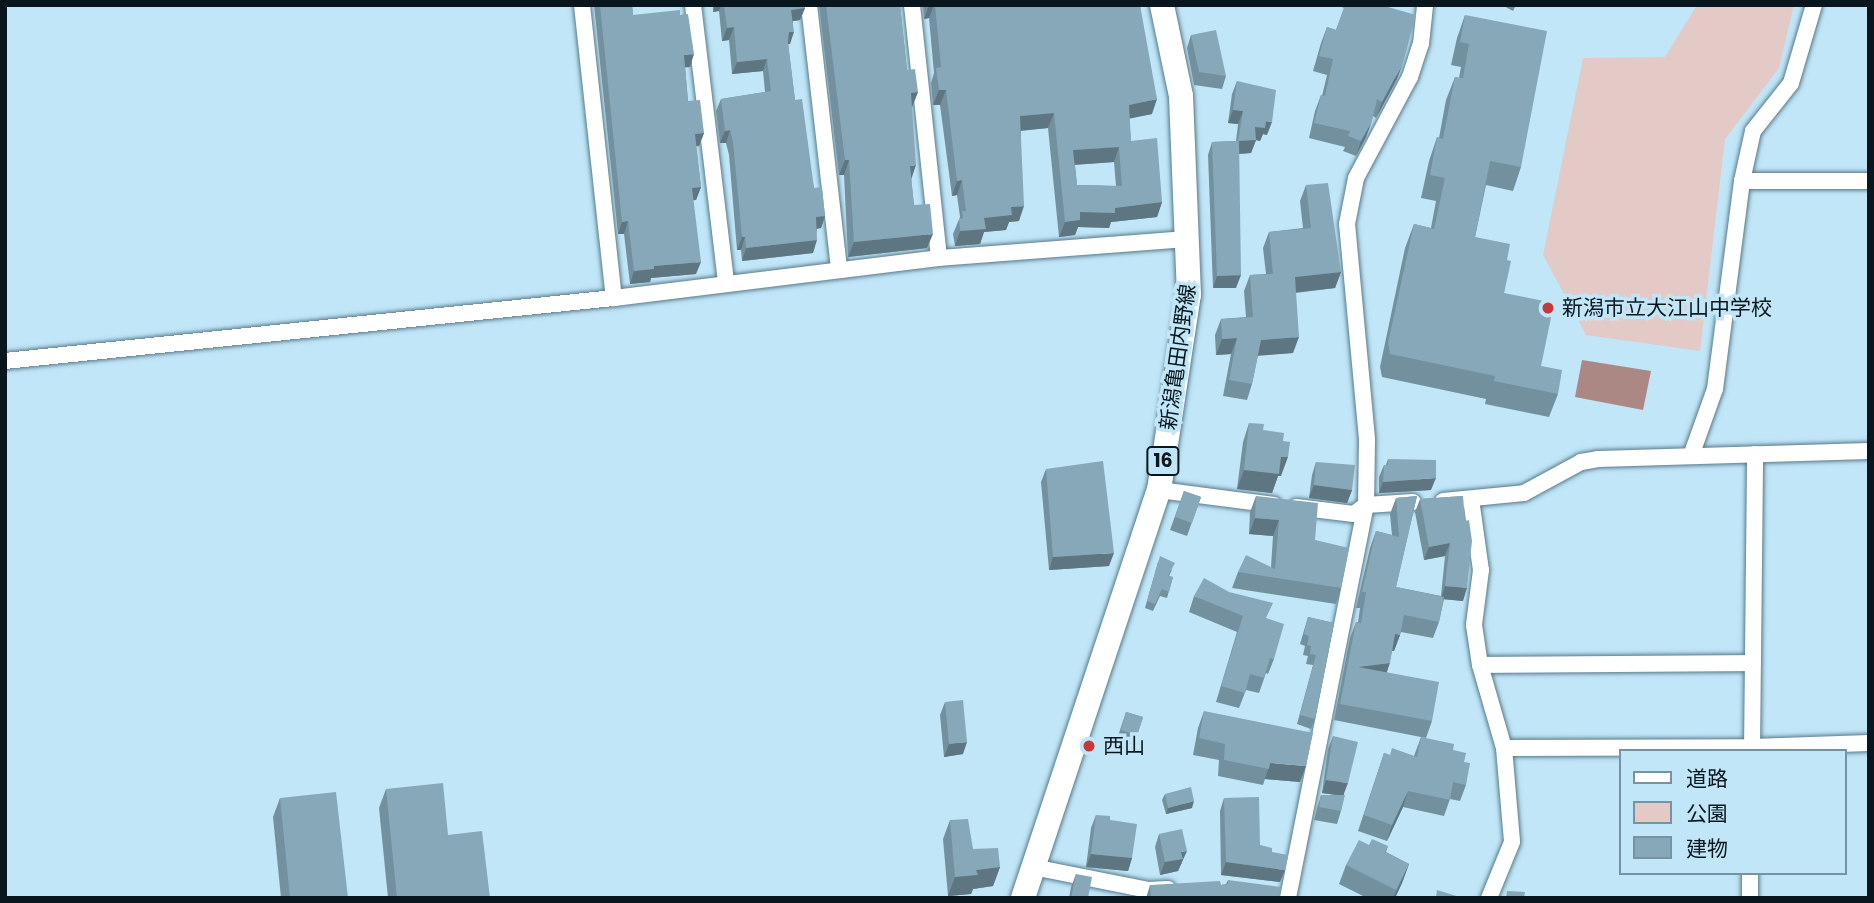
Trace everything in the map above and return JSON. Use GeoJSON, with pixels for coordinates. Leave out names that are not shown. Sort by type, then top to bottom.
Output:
{"type":"FeatureCollection","features":[{"type":"Feature","properties":{"kind":"main road","name":"新潟亀田内野線"},"geometry":{"type":"LineString","coordinates":[[1023,898],[1159,490],[1189,295],[1181,96],[1162,5]]}},
{"type":"Feature","properties":{"kind":"street"},"geometry":{"type":"LineString","coordinates":[[582,5],[614,298]]}},
{"type":"Feature","properties":{"kind":"street"},"geometry":{"type":"LineString","coordinates":[[693,5],[726,283]]}},
{"type":"Feature","properties":{"kind":"street"},"geometry":{"type":"LineString","coordinates":[[809,5],[839,269]]}},
{"type":"Feature","properties":{"kind":"street"},"geometry":{"type":"LineString","coordinates":[[912,5],[939,258]]}},
{"type":"Feature","properties":{"kind":"street"},"geometry":{"type":"LineString","coordinates":[[1284,895],[1366,505],[1367,439],[1347,224],[1356,178],[1410,77],[1422,44],[1425,5]]}},
{"type":"Feature","properties":{"kind":"street"},"geometry":{"type":"LineString","coordinates":[[1691,456],[1715,389],[1742,180],[1753,131],[1791,83],[1814,5]]}},
{"type":"Feature","properties":{"kind":"street"},"geometry":{"type":"LineString","coordinates":[[1742,180],[1869,181]]}},
{"type":"Feature","properties":{"kind":"street"},"geometry":{"type":"LineString","coordinates":[[5,361],[614,298],[939,258],[1188,239]]}},
{"type":"Feature","properties":{"kind":"street"},"geometry":{"type":"LineString","coordinates":[[1159,490],[1354,514],[1366,505],[1524,493],[1581,462],[1869,451]]}},
{"type":"Feature","properties":{"kind":"street"},"geometry":{"type":"LineString","coordinates":[[1752,749],[1755,454]]}},
{"type":"Feature","properties":{"kind":"street"},"geometry":{"type":"LineString","coordinates":[[1471,499],[1481,570],[1474,625],[1480,665],[1504,748],[1512,842],[1489,898]]}},
{"type":"Feature","properties":{"kind":"street"},"geometry":{"type":"LineString","coordinates":[[1480,665],[1753,663]]}},
{"type":"Feature","properties":{"kind":"street"},"geometry":{"type":"LineString","coordinates":[[1504,748],[1752,749],[1869,743]]}},
{"type":"Feature","properties":{"kind":"street"},"geometry":{"type":"LineString","coordinates":[[1033,867],[1148,890],[1185,887]]}},
{"type":"Feature","properties":{"kind":"street"},"geometry":{"type":"LineString","coordinates":[[1750,898],[1751,875]]}},
{"type":"Feature","properties":{"kind":"green space"},"geometry":{"type":"Polygon","coordinates":[[[1697,5],[1794,5],[1779,68],[1725,139],[1700,351],[1586,335],[1543,255],[1583,58],[1665,57],[1697,5]]]}},
{"type":"Feature","properties":{"kind":"shaded area"},"geometry":{"type":"Polygon","coordinates":[[[1582,360],[1651,371],[1643,410],[1575,397],[1582,360]]]}},
{"type":"Feature","properties":{"kind":"building"},"geometry":{"type":"Polygon","coordinates":[[[600,5],[632,5],[633,15],[680,10],[680,15],[688,14],[694,54],[684,55],[688,101],[700,100],[704,133],[695,134],[701,187],[692,188],[701,262],[654,266],[654,269],[634,271],[628,221],[622,222],[600,5]]]}},
{"type":"Feature","properties":{"kind":"building"},"geometry":{"type":"Polygon","coordinates":[[[724,5],[804,5],[805,8],[791,10],[794,32],[789,32],[788,42],[795,100],[802,99],[814,188],[822,187],[825,216],[816,217],[817,240],[746,248],[745,237],[742,237],[733,142],[730,130],[725,131],[721,99],[771,91],[767,59],[737,62],[734,27],[727,28],[724,5]]]}},
{"type":"Feature","properties":{"kind":"building"},"geometry":{"type":"Polygon","coordinates":[[[826,5],[900,5],[907,70],[915,69],[918,92],[911,93],[916,165],[910,166],[914,205],[930,204],[933,234],[854,242],[849,160],[845,160],[826,5]]]}},
{"type":"Feature","properties":{"kind":"building"},"geometry":{"type":"Polygon","coordinates":[[[935,5],[1140,5],[1157,99],[1129,105],[1131,141],[1157,138],[1162,202],[1115,208],[1115,213],[1080,212],[1080,220],[1065,222],[1054,113],[1020,116],[1024,206],[1011,207],[1012,215],[984,218],[986,229],[960,231],[959,219],[963,218],[962,211],[966,211],[962,180],[957,181],[946,90],[939,90],[936,68],[941,67],[935,5]],[[1119,147],[1073,150],[1077,185],[1122,186],[1119,147]]]}},
{"type":"Feature","properties":{"kind":"building"},"geometry":{"type":"Polygon","coordinates":[[[1345,5],[1388,5],[1416,15],[1403,63],[1382,102],[1377,99],[1372,121],[1361,141],[1348,136],[1350,131],[1314,123],[1321,95],[1325,96],[1333,59],[1319,56],[1327,27],[1336,30],[1345,5]]]}},
{"type":"Feature","properties":{"kind":"building"},"geometry":{"type":"Polygon","coordinates":[[[1465,15],[1547,31],[1521,167],[1490,161],[1475,237],[1510,244],[1507,260],[1511,261],[1504,293],[1554,303],[1541,366],[1562,370],[1558,394],[1494,381],[1495,376],[1390,354],[1388,343],[1414,224],[1434,229],[1445,178],[1430,175],[1437,137],[1443,139],[1455,77],[1463,78],[1469,44],[1460,42],[1465,15]]]}},
{"type":"Feature","properties":{"kind":"building"},"geometry":{"type":"Polygon","coordinates":[[[1216,30],[1226,76],[1199,72],[1191,35],[1216,30]]]}},
{"type":"Feature","properties":{"kind":"building"},"geometry":{"type":"Polygon","coordinates":[[[1237,81],[1276,90],[1272,122],[1266,121],[1265,128],[1255,127],[1256,140],[1239,141],[1241,275],[1217,276],[1212,142],[1238,141],[1243,111],[1233,110],[1237,81]]]}},
{"type":"Feature","properties":{"kind":"building"},"geometry":{"type":"Polygon","coordinates":[[[1328,183],[1341,272],[1295,277],[1299,337],[1261,340],[1252,384],[1229,380],[1237,338],[1222,339],[1221,319],[1253,317],[1250,275],[1273,274],[1269,232],[1311,228],[1306,185],[1328,183]]]}},
{"type":"Feature","properties":{"kind":"building"},"geometry":{"type":"Polygon","coordinates":[[[1249,423],[1264,424],[1263,430],[1284,433],[1283,441],[1290,442],[1288,457],[1281,457],[1279,474],[1244,470],[1249,423]]]}},
{"type":"Feature","properties":{"kind":"building"},"geometry":{"type":"Polygon","coordinates":[[[1388,459],[1436,460],[1436,478],[1383,482],[1384,465],[1388,465],[1388,459]]]}},
{"type":"Feature","properties":{"kind":"building"},"geometry":{"type":"Polygon","coordinates":[[[1103,461],[1114,553],[1053,557],[1046,469],[1103,461]]]}},
{"type":"Feature","properties":{"kind":"building"},"geometry":{"type":"Polygon","coordinates":[[[1316,462],[1355,465],[1352,490],[1314,485],[1316,462]]]}},
{"type":"Feature","properties":{"kind":"building"},"geometry":{"type":"Polygon","coordinates":[[[1184,491],[1201,497],[1192,523],[1175,517],[1184,491]]]}},
{"type":"Feature","properties":{"kind":"building"},"geometry":{"type":"Polygon","coordinates":[[[1256,496],[1318,503],[1315,540],[1349,548],[1341,588],[1238,572],[1246,555],[1275,569],[1279,520],[1255,518],[1256,496]]]}},
{"type":"Feature","properties":{"kind":"building"},"geometry":{"type":"Polygon","coordinates":[[[1417,496],[1396,587],[1444,597],[1439,622],[1404,615],[1400,635],[1395,634],[1390,663],[1358,667],[1439,682],[1432,721],[1340,704],[1356,622],[1361,623],[1366,592],[1362,592],[1376,531],[1399,537],[1396,498],[1417,496]]]}},
{"type":"Feature","properties":{"kind":"building"},"geometry":{"type":"Polygon","coordinates":[[[1463,496],[1465,521],[1469,520],[1472,541],[1467,588],[1445,586],[1450,543],[1429,547],[1420,499],[1463,496]]]}},
{"type":"Feature","properties":{"kind":"building"},"geometry":{"type":"Polygon","coordinates":[[[1160,556],[1175,563],[1168,576],[1173,577],[1169,592],[1162,589],[1155,604],[1147,601],[1160,556]]]}},
{"type":"Feature","properties":{"kind":"building"},"geometry":{"type":"Polygon","coordinates":[[[1204,578],[1229,592],[1273,603],[1266,618],[1284,624],[1274,659],[1270,658],[1264,678],[1250,674],[1245,693],[1221,686],[1243,616],[1194,596],[1204,578]]]}},
{"type":"Feature","properties":{"kind":"building"},"geometry":{"type":"Polygon","coordinates":[[[1308,617],[1334,623],[1315,719],[1300,715],[1316,655],[1310,654],[1311,646],[1307,645],[1309,636],[1304,634],[1308,617]]]}},
{"type":"Feature","properties":{"kind":"building"},"geometry":{"type":"Polygon","coordinates":[[[963,700],[967,742],[949,744],[945,702],[963,700]]]}},
{"type":"Feature","properties":{"kind":"building"},"geometry":{"type":"Polygon","coordinates":[[[1204,711],[1313,733],[1306,766],[1270,763],[1269,769],[1224,760],[1225,744],[1199,738],[1204,711]]]}},
{"type":"Feature","properties":{"kind":"building"},"geometry":{"type":"Polygon","coordinates":[[[1126,712],[1143,717],[1137,735],[1121,730],[1126,712]]]}},
{"type":"Feature","properties":{"kind":"building"},"geometry":{"type":"Polygon","coordinates":[[[1333,736],[1358,742],[1348,783],[1326,780],[1333,736]]]}},
{"type":"Feature","properties":{"kind":"building"},"geometry":{"type":"Polygon","coordinates":[[[1421,737],[1454,744],[1453,750],[1466,753],[1464,762],[1470,763],[1466,785],[1453,782],[1450,800],[1408,791],[1392,825],[1364,815],[1384,753],[1390,755],[1392,748],[1417,757],[1421,737]]]}},
{"type":"Feature","properties":{"kind":"building"},"geometry":{"type":"Polygon","coordinates":[[[443,783],[448,835],[482,831],[490,898],[397,898],[386,789],[443,783]]]}},
{"type":"Feature","properties":{"kind":"building"},"geometry":{"type":"Polygon","coordinates":[[[1191,787],[1194,801],[1168,808],[1165,794],[1191,787]]]}},
{"type":"Feature","properties":{"kind":"building"},"geometry":{"type":"Polygon","coordinates":[[[336,792],[348,898],[290,898],[280,798],[336,792]]]}},
{"type":"Feature","properties":{"kind":"building"},"geometry":{"type":"Polygon","coordinates":[[[1321,795],[1345,795],[1341,811],[1319,807],[1321,795]]]}},
{"type":"Feature","properties":{"kind":"building"},"geometry":{"type":"Polygon","coordinates":[[[1259,797],[1260,845],[1272,848],[1272,852],[1288,855],[1285,870],[1226,862],[1224,798],[1259,797]]]}},
{"type":"Feature","properties":{"kind":"building"},"geometry":{"type":"Polygon","coordinates":[[[1096,815],[1137,824],[1132,858],[1091,854],[1096,815]]]}},
{"type":"Feature","properties":{"kind":"building"},"geometry":{"type":"Polygon","coordinates":[[[968,819],[973,849],[998,848],[1000,867],[976,870],[978,875],[955,877],[950,820],[968,819]]]}},
{"type":"Feature","properties":{"kind":"building"},"geometry":{"type":"Polygon","coordinates":[[[1182,829],[1187,851],[1181,852],[1183,859],[1165,862],[1159,834],[1182,829]]]}},
{"type":"Feature","properties":{"kind":"building"},"geometry":{"type":"Polygon","coordinates":[[[1372,839],[1388,846],[1385,852],[1409,864],[1396,890],[1346,865],[1359,840],[1369,845],[1372,839]]]}},
{"type":"Feature","properties":{"kind":"building"},"geometry":{"type":"Polygon","coordinates":[[[1076,874],[1092,877],[1088,898],[1071,898],[1076,874]]]}},
{"type":"Feature","properties":{"kind":"building"},"geometry":{"type":"Polygon","coordinates":[[[1228,880],[1281,887],[1279,898],[1151,898],[1150,885],[1220,881],[1221,885],[1228,884],[1228,880]]]}},
{"type":"Feature","properties":{"kind":"building"},"geometry":{"type":"Polygon","coordinates":[[[1437,890],[1463,898],[1436,898],[1437,890]]]}},
{"type":"Feature","properties":{"kind":"building"},"geometry":{"type":"Polygon","coordinates":[[[1507,891],[1525,892],[1524,898],[1506,898],[1507,891]]]}},
{"type":"Feature","properties":{"kind":"place","name":"新潟市立大江山中学校"},"geometry":{"type":"Point","coordinates":[1548,308]}},
{"type":"Feature","properties":{"kind":"place","name":"西山"},"geometry":{"type":"Point","coordinates":[1089,746]}}]}
